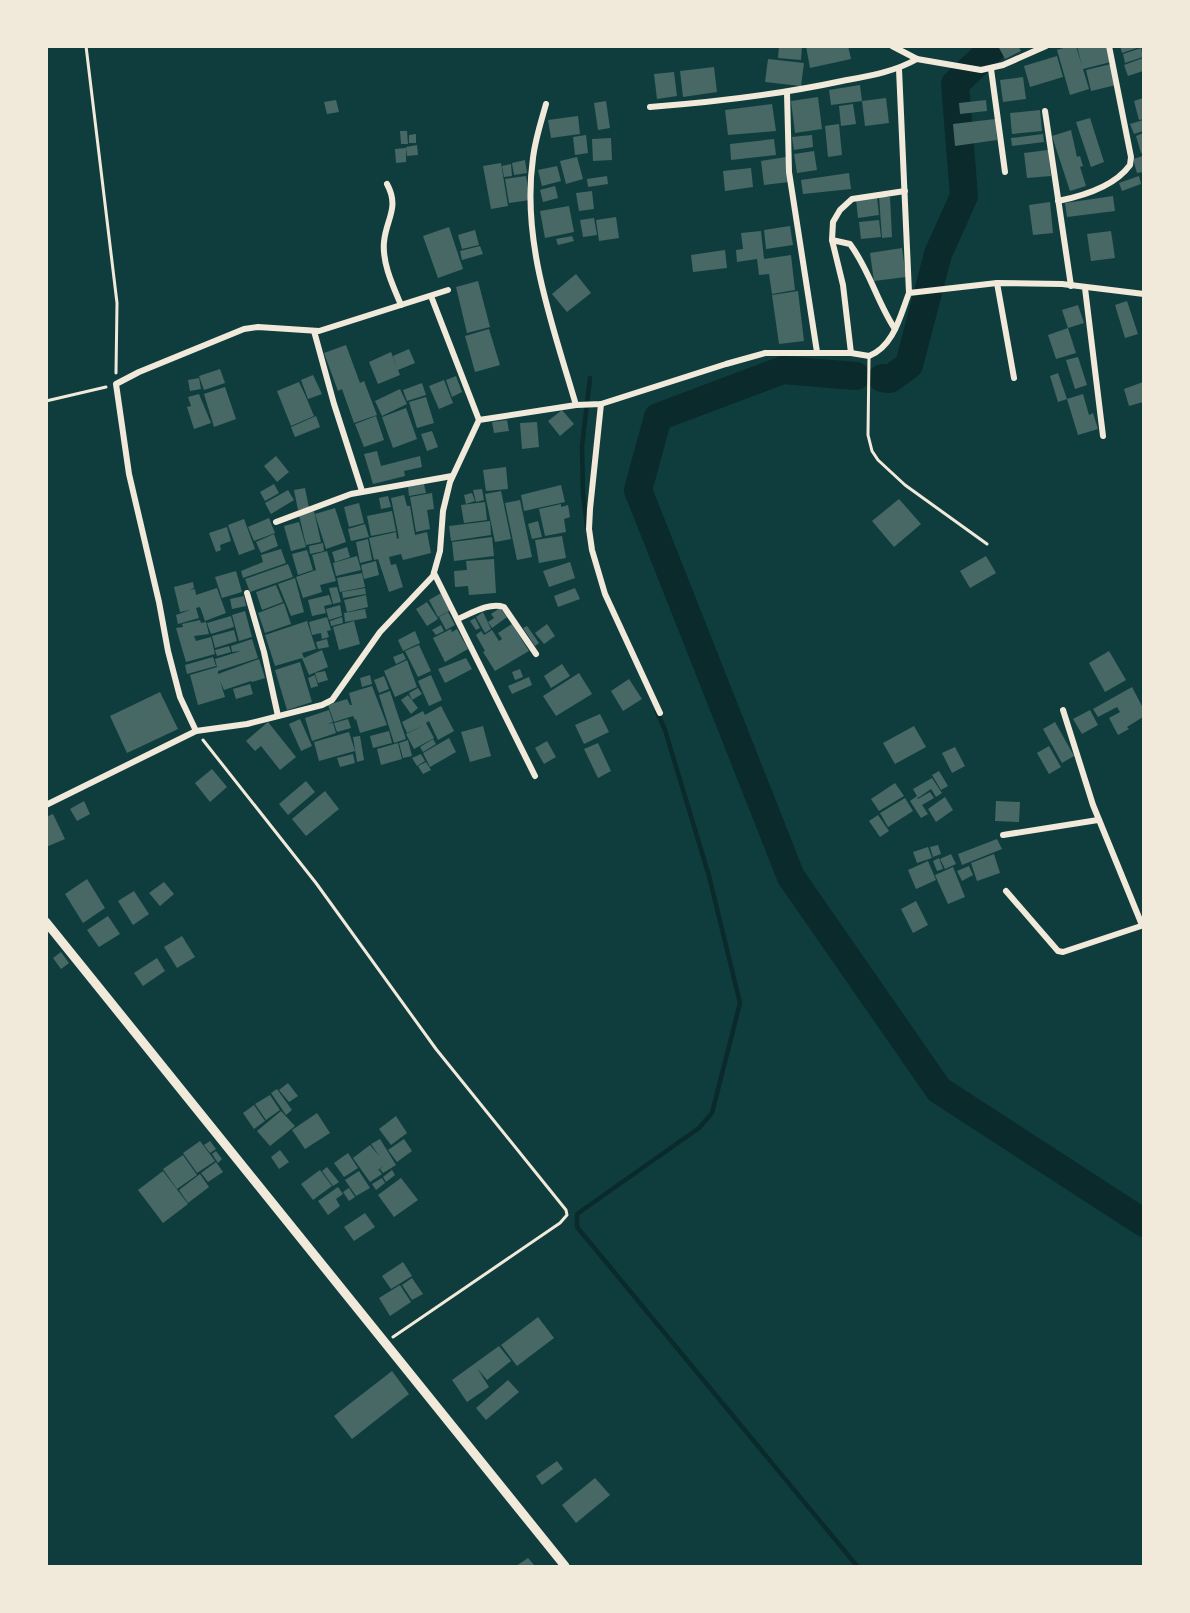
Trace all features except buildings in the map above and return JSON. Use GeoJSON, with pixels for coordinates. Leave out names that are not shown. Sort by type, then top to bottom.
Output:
{"type":"FeatureCollection","features":[{"type":"Feature","properties":{"kind":"main road"},"geometry":{"type":"LineString","coordinates":[[46,922],[565,1566]]}},
{"type":"Feature","properties":{"kind":"street"},"geometry":{"type":"LineString","coordinates":[[892,46],[917,59],[970,70],[991,69],[1046,46]]}},
{"type":"Feature","properties":{"kind":"street"},"geometry":{"type":"LineString","coordinates":[[1058,201],[1085,195],[1116,178],[1130,165],[1131,157],[1109,46]]}},
{"type":"Feature","properties":{"kind":"street"},"geometry":{"type":"LineString","coordinates":[[650,107],[732,101],[787,93],[900,69],[917,59]]}},
{"type":"Feature","properties":{"kind":"street"},"geometry":{"type":"LineString","coordinates":[[479,420],[599,404],[726,363],[765,353],[851,352],[869,356],[884,347],[895,329],[909,293],[900,69]]}},
{"type":"Feature","properties":{"kind":"street"},"geometry":{"type":"LineString","coordinates":[[991,69],[1005,172]]}},
{"type":"Feature","properties":{"kind":"street"},"geometry":{"type":"LineString","coordinates":[[787,93],[789,172],[817,352]]}},
{"type":"Feature","properties":{"kind":"street"},"geometry":{"type":"LineString","coordinates":[[546,104],[533,158],[531,202],[533,231],[544,292],[579,405]]}},
{"type":"Feature","properties":{"kind":"street"},"geometry":{"type":"LineString","coordinates":[[1045,111],[1071,286]]}},
{"type":"Feature","properties":{"kind":"street"},"geometry":{"type":"LineString","coordinates":[[387,184],[393,202],[392,215],[384,243],[390,281],[401,305]]}},
{"type":"Feature","properties":{"kind":"street"},"geometry":{"type":"LineString","coordinates":[[851,352],[843,285],[832,240],[833,222],[840,210],[852,199],[905,191]]}},
{"type":"Feature","properties":{"kind":"street"},"geometry":{"type":"LineString","coordinates":[[832,240],[850,244],[861,259],[885,314],[895,329]]}},
{"type":"Feature","properties":{"kind":"street"},"geometry":{"type":"LineString","coordinates":[[909,293],[997,283],[1062,284],[1143,294]]}},
{"type":"Feature","properties":{"kind":"street"},"geometry":{"type":"LineString","coordinates":[[997,283],[1014,378]]}},
{"type":"Feature","properties":{"kind":"street"},"geometry":{"type":"LineString","coordinates":[[1085,288],[1103,436]]}},
{"type":"Feature","properties":{"kind":"street"},"geometry":{"type":"LineString","coordinates":[[196,731],[180,697],[168,651],[129,474],[116,384],[244,328],[314,331],[331,328],[448,290]]}},
{"type":"Feature","properties":{"kind":"street"},"geometry":{"type":"LineString","coordinates":[[46,805],[196,731],[217,729],[278,716],[322,705],[332,700],[380,632],[434,573],[440,551],[443,511],[452,476],[479,420],[431,296]]}},
{"type":"Feature","properties":{"kind":"street"},"geometry":{"type":"LineString","coordinates":[[314,331],[362,492]]}},
{"type":"Feature","properties":{"kind":"street"},"geometry":{"type":"LineString","coordinates":[[599,404],[590,508],[592,550],[605,594],[660,713]]}},
{"type":"Feature","properties":{"kind":"street"},"geometry":{"type":"LineString","coordinates":[[276,522],[351,494],[452,476]]}},
{"type":"Feature","properties":{"kind":"street"},"geometry":{"type":"LineString","coordinates":[[434,573],[535,776]]}},
{"type":"Feature","properties":{"kind":"street"},"geometry":{"type":"LineString","coordinates":[[246,593],[264,652],[278,716]]}},
{"type":"Feature","properties":{"kind":"street"},"geometry":{"type":"LineString","coordinates":[[458,619],[481,609],[501,605],[536,654]]}},
{"type":"Feature","properties":{"kind":"street"},"geometry":{"type":"LineString","coordinates":[[1006,891],[1058,951],[1063,952],[1143,925],[1098,820],[1063,710]]}},
{"type":"Feature","properties":{"kind":"street"},"geometry":{"type":"LineString","coordinates":[[1003,835],[1098,820]]}},
{"type":"Feature","properties":{"kind":"lane"},"geometry":{"type":"LineString","coordinates":[[869,356],[868,435],[872,451],[878,460],[905,485],[987,543]]}},
{"type":"Feature","properties":{"kind":"path"},"geometry":{"type":"LineString","coordinates":[[46,401],[116,384],[117,303],[86,46]]}},
{"type":"Feature","properties":{"kind":"path"},"geometry":{"type":"LineString","coordinates":[[196,731],[316,883],[436,1049],[561,1204],[567,1215],[560,1223],[385,1342]]}},
{"type":"Feature","properties":{"kind":"waterway"},"geometry":{"type":"LineString","coordinates":[[882,378],[890,379],[909,365],[938,254],[964,196],[955,84],[995,46]]}},
{"type":"Feature","properties":{"kind":"waterway"},"geometry":{"type":"LineString","coordinates":[[856,376],[783,370],[658,417],[638,490],[791,877],[939,1090],[1144,1223]]}},
{"type":"Feature","properties":{"kind":"waterway"},"geometry":{"type":"LineString","coordinates":[[587,527],[583,493],[582,446],[590,378]]}},
{"type":"Feature","properties":{"kind":"waterway"},"geometry":{"type":"LineString","coordinates":[[657,712],[665,730],[709,876],[740,1003],[712,1113],[699,1128],[577,1214],[577,1227],[857,1566]]}}]}
